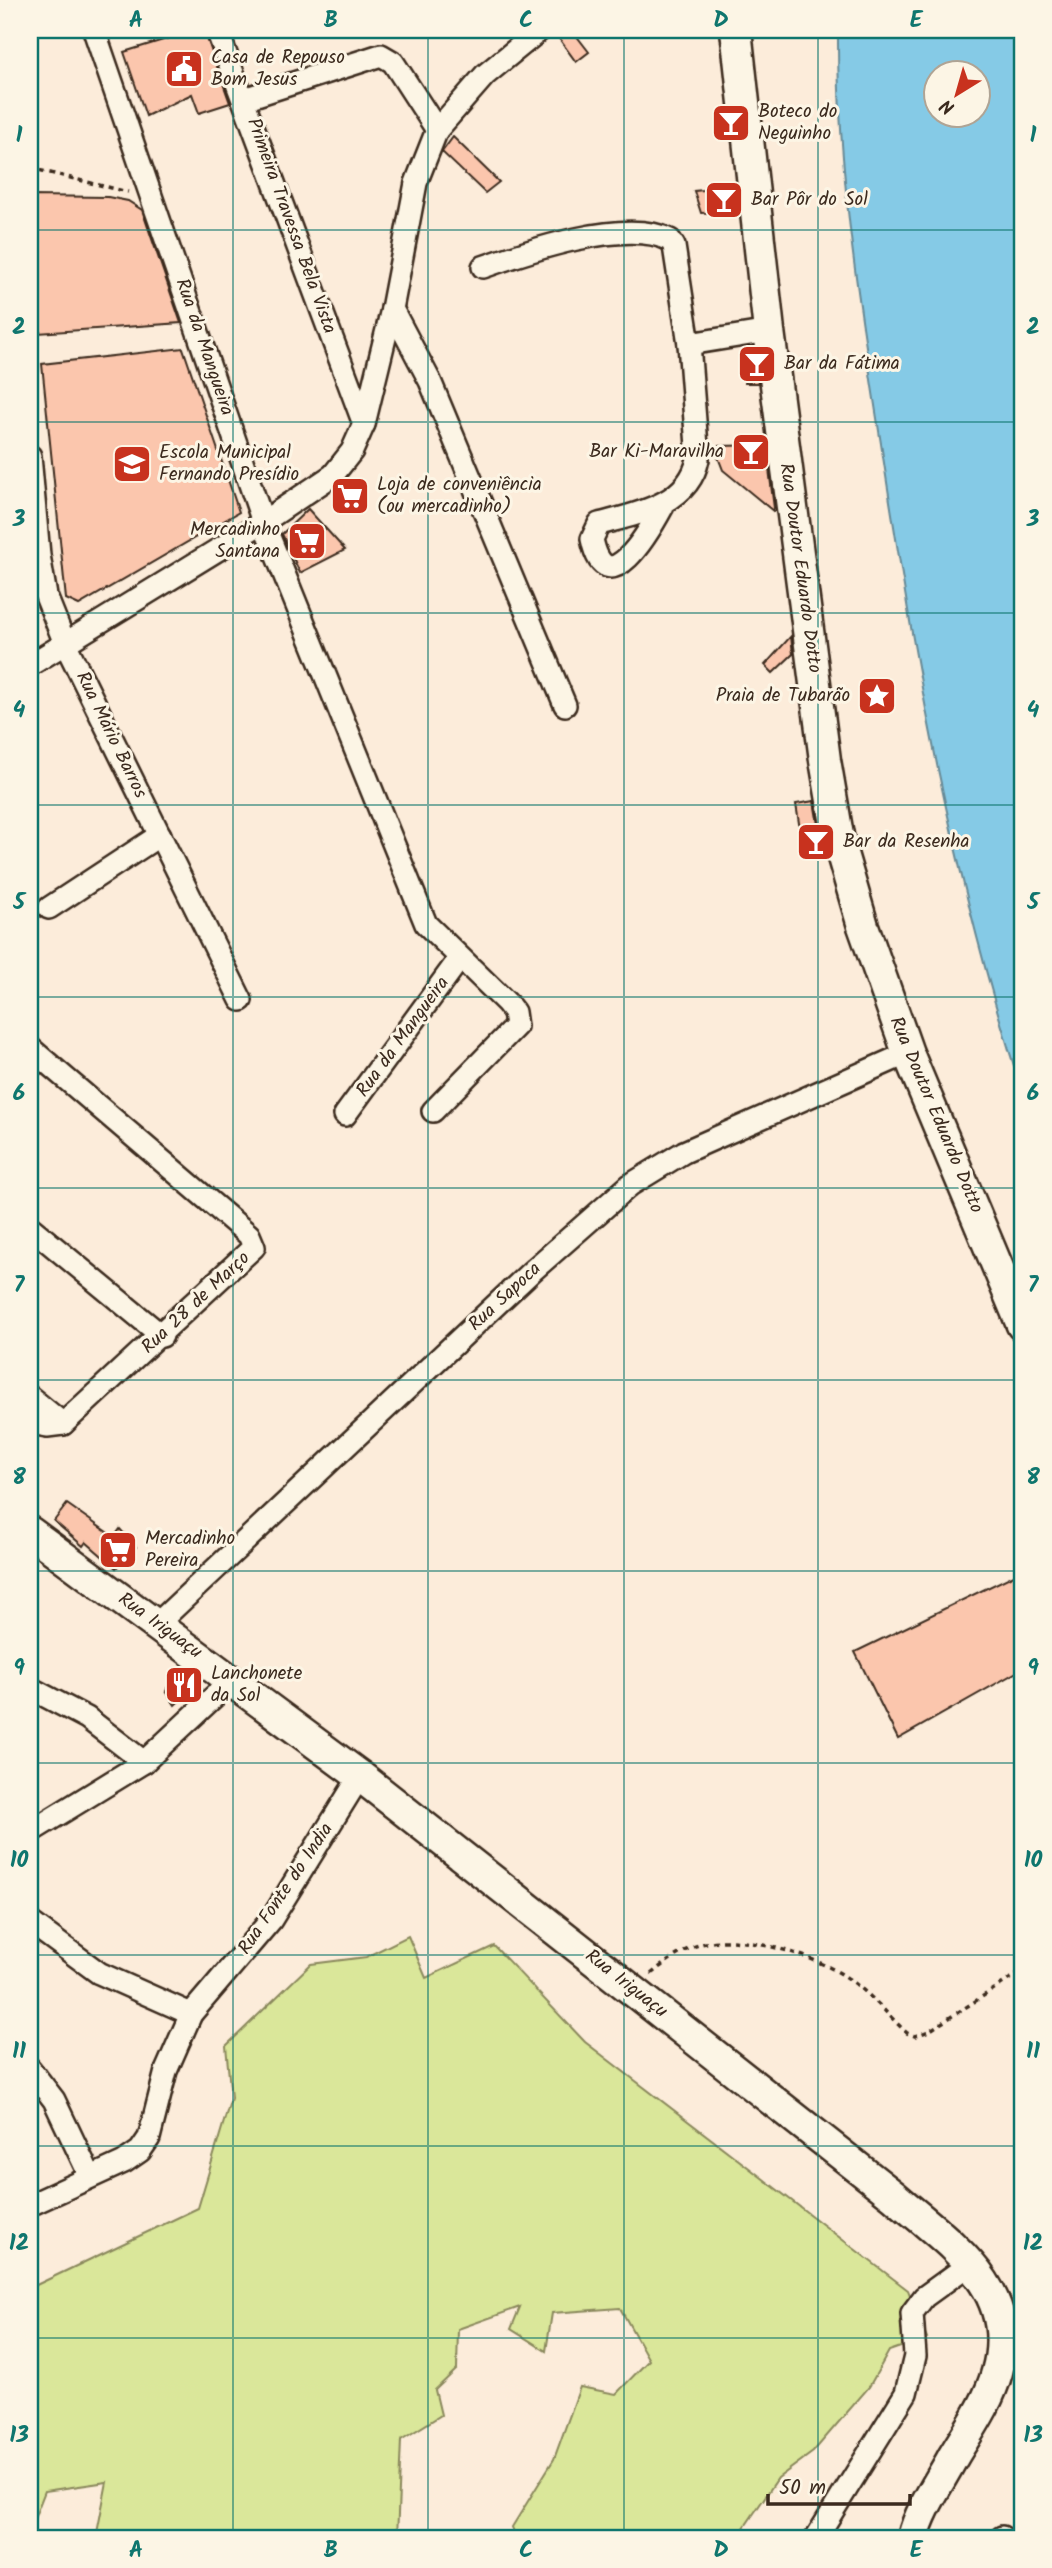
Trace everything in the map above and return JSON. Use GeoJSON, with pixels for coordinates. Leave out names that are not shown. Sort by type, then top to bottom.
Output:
{"type":"FeatureCollection","features":[{"type":"Feature","properties":{"kind":"main road","name":"Rua Doutor Eduardo Dotto"},"geometry":{"type":"LineString","coordinates":[[736,30],[769,331],[840,847],[863,926],[908,1054],[1022,1325]]}},
{"type":"Feature","properties":{"kind":"main road","name":"Rua Iriguaçu"},"geometry":{"type":"LineString","coordinates":[[30,1532],[158,1623],[360,1776],[894,2196],[971,2263],[999,2310],[1002,2342],[997,2372],[987,2398],[924,2509],[913,2538]]}},
{"type":"Feature","properties":{"kind":"street","name":"Rua da Mangueira"},"geometry":{"type":"LineString","coordinates":[[94,30],[263,522],[432,933],[460,958],[345,1115]]}},
{"type":"Feature","properties":{"kind":"street","name":"Primeira Travessa Bela Vista"},"geometry":{"type":"LineString","coordinates":[[217,30],[364,424]]}},
{"type":"Feature","properties":{"kind":"street"},"geometry":{"type":"LineString","coordinates":[[30,665],[64,641],[263,522],[333,475],[352,451],[364,424],[392,309],[416,184],[437,130],[485,75],[540,30]]}},
{"type":"Feature","properties":{"kind":"street"},"geometry":{"type":"LineString","coordinates":[[244,99],[381,55],[393,62],[437,130]]}},
{"type":"Feature","properties":{"kind":"street"},"geometry":{"type":"LineString","coordinates":[[483,267],[540,247],[608,234],[662,236],[674,246],[689,344],[698,459],[696,470],[663,506]]}},
{"type":"Feature","properties":{"kind":"street"},"geometry":{"type":"LineString","coordinates":[[392,309],[430,381],[565,705]]}},
{"type":"Feature","properties":{"kind":"street"},"geometry":{"type":"LineString","coordinates":[[689,344],[769,331]]}},
{"type":"Feature","properties":{"kind":"street","name":"Rua Mário Barros"},"geometry":{"type":"LineString","coordinates":[[30,456],[39,555],[46,596],[64,641],[242,1000]]}},
{"type":"Feature","properties":{"kind":"street"},"geometry":{"type":"LineString","coordinates":[[49,908],[160,835]]}},
{"type":"Feature","properties":{"kind":"street"},"geometry":{"type":"LineString","coordinates":[[433,1111],[516,1026],[514,1012],[507,1003],[460,958]]}},
{"type":"Feature","properties":{"kind":"street","name":"Rua 28 de Março"},"geometry":{"type":"LineString","coordinates":[[30,1048],[253,1242],[253,1251],[63,1424]]}},
{"type":"Feature","properties":{"kind":"street","name":"Rua Sapoca"},"geometry":{"type":"LineString","coordinates":[[158,1623],[532,1271],[630,1185],[684,1152],[908,1054]]}},
{"type":"Feature","properties":{"kind":"street"},"geometry":{"type":"LineString","coordinates":[[30,1227],[162,1336]]}},
{"type":"Feature","properties":{"kind":"street"},"geometry":{"type":"LineString","coordinates":[[30,1397],[63,1424]]}},
{"type":"Feature","properties":{"kind":"street"},"geometry":{"type":"LineString","coordinates":[[30,1423],[47,1426],[63,1424]]}},
{"type":"Feature","properties":{"kind":"street"},"geometry":{"type":"LineString","coordinates":[[30,1832],[144,1762],[233,1679]]}},
{"type":"Feature","properties":{"kind":"street"},"geometry":{"type":"LineString","coordinates":[[30,1688],[86,1718],[144,1762]]}},
{"type":"Feature","properties":{"kind":"street","name":"Rua Fonte do India"},"geometry":{"type":"LineString","coordinates":[[30,2205],[124,2162],[140,2151],[149,2138],[166,2071],[191,2014],[271,1920],[360,1776]]}},
{"type":"Feature","properties":{"kind":"street"},"geometry":{"type":"LineString","coordinates":[[30,1922],[100,1973],[191,2014]]}},
{"type":"Feature","properties":{"kind":"street"},"geometry":{"type":"LineString","coordinates":[[30,2069],[54,2100],[90,2176]]}},
{"type":"Feature","properties":{"kind":"street"},"geometry":{"type":"LineString","coordinates":[[816,2538],[906,2393],[915,2356],[912,2313],[924,2297],[971,2263]]}},
{"type":"Feature","properties":{"kind":"path"},"geometry":{"type":"LineString","coordinates":[[30,168],[154,199]]}},
{"type":"Feature","properties":{"kind":"path"},"geometry":{"type":"LineString","coordinates":[[633,1990],[670,1958],[703,1944],[751,1943],[807,1959],[843,1975],[907,2033],[915,2036],[929,2031],[1022,1971]]}},
{"type":"Feature","properties":{"kind":"green space"},"geometry":{"type":"Polygon","coordinates":[[[408,1936],[426,1978],[494,1946],[585,2042],[908,2290],[927,2338],[889,2351],[869,2387],[813,2452],[778,2478],[737,2538],[516,2538],[512,2527],[554,2459],[580,2387],[616,2394],[649,2360],[620,2308],[552,2313],[546,2351],[511,2329],[520,2307],[458,2329],[457,2369],[435,2390],[441,2415],[401,2440],[397,2538],[96,2538],[107,2482],[45,2491],[30,2529],[30,2288],[198,2208],[231,2098],[226,2046],[311,1964],[366,1957],[408,1936]]]}},
{"type":"Feature","properties":{"kind":"water"},"geometry":{"type":"Polygon","coordinates":[[[838,30],[1022,30],[1022,1091],[976,933],[923,693],[858,293],[841,136],[838,30]]]}},
{"type":"Feature","properties":{"kind":"building"},"geometry":{"type":"Polygon","coordinates":[[[196,30],[204,30],[230,103],[199,113],[192,94],[146,116],[124,52],[196,30]]]}},
{"type":"Feature","properties":{"kind":"building"},"geometry":{"type":"Polygon","coordinates":[[[553,30],[572,30],[589,52],[576,62],[553,30]]]}},
{"type":"Feature","properties":{"kind":"building"},"geometry":{"type":"Polygon","coordinates":[[[728,119],[730,137],[720,138],[717,121],[728,119]]]}},
{"type":"Feature","properties":{"kind":"building"},"geometry":{"type":"Polygon","coordinates":[[[453,137],[499,182],[485,193],[442,152],[453,137]]]}},
{"type":"Feature","properties":{"kind":"building"},"geometry":{"type":"Polygon","coordinates":[[[736,187],[738,211],[701,213],[694,191],[736,187]]]}},
{"type":"Feature","properties":{"kind":"building"},"geometry":{"type":"Polygon","coordinates":[[[30,196],[108,197],[128,201],[142,210],[181,323],[38,333],[30,241],[30,196]]]}},
{"type":"Feature","properties":{"kind":"building"},"geometry":{"type":"Polygon","coordinates":[[[183,348],[239,512],[79,605],[66,599],[42,364],[183,348]]]}},
{"type":"Feature","properties":{"kind":"building"},"geometry":{"type":"Polygon","coordinates":[[[745,361],[755,361],[758,383],[745,383],[745,361]]]}},
{"type":"Feature","properties":{"kind":"building"},"geometry":{"type":"Polygon","coordinates":[[[766,445],[773,511],[723,470],[718,457],[718,446],[766,445]]]}},
{"type":"Feature","properties":{"kind":"building"},"geometry":{"type":"Polygon","coordinates":[[[346,480],[360,498],[350,508],[335,490],[346,480]]]}},
{"type":"Feature","properties":{"kind":"building"},"geometry":{"type":"Polygon","coordinates":[[[308,509],[345,550],[300,573],[282,534],[308,509]]]}},
{"type":"Feature","properties":{"kind":"building"},"geometry":{"type":"Polygon","coordinates":[[[791,636],[793,654],[773,673],[765,665],[791,636]]]}},
{"type":"Feature","properties":{"kind":"building"},"geometry":{"type":"Polygon","coordinates":[[[814,801],[822,848],[803,849],[796,804],[814,801]]]}},
{"type":"Feature","properties":{"kind":"building"},"geometry":{"type":"Polygon","coordinates":[[[67,1504],[114,1537],[120,1529],[136,1547],[116,1568],[86,1542],[83,1546],[54,1521],[67,1504]]]}},
{"type":"Feature","properties":{"kind":"building"},"geometry":{"type":"Polygon","coordinates":[[[1022,1571],[1022,1669],[898,1739],[855,1652],[1022,1571]]]}},
{"type":"Feature","properties":{"kind":"building"},"geometry":{"type":"Polygon","coordinates":[[[182,1666],[201,1680],[175,1705],[166,1691],[182,1666]]]}},
{"type":"Feature","properties":{"kind":"place","name":"Casa de Repouso Bom Jesus"},"geometry":{"type":"Point","coordinates":[184,69]}},
{"type":"Feature","properties":{"kind":"place","name":"Boteco do Neguinho"},"geometry":{"type":"Point","coordinates":[731,123]}},
{"type":"Feature","properties":{"kind":"place","name":"Bar Pôr do Sol"},"geometry":{"type":"Point","coordinates":[724,200]}},
{"type":"Feature","properties":{"kind":"place","name":"Bar da Fátima"},"geometry":{"type":"Point","coordinates":[757,364]}},
{"type":"Feature","properties":{"kind":"place","name":"Bar Ki-Maravilha"},"geometry":{"type":"Point","coordinates":[751,452]}},
{"type":"Feature","properties":{"kind":"place","name":"Escola Municipal Fernando Presídio"},"geometry":{"type":"Point","coordinates":[132,464]}},
{"type":"Feature","properties":{"kind":"place","name":"Loja de conveniência (ou mercadinho)"},"geometry":{"type":"Point","coordinates":[350,496]}},
{"type":"Feature","properties":{"kind":"place","name":"Mercadinho Santana"},"geometry":{"type":"Point","coordinates":[307,541]}},
{"type":"Feature","properties":{"kind":"place","name":"Praia de Tubarão"},"geometry":{"type":"Point","coordinates":[877,696]}},
{"type":"Feature","properties":{"kind":"place","name":"Bar da Resenha"},"geometry":{"type":"Point","coordinates":[816,842]}},
{"type":"Feature","properties":{"kind":"place","name":"Mercadinho Pereira"},"geometry":{"type":"Point","coordinates":[118,1550]}},
{"type":"Feature","properties":{"kind":"place","name":"Lanchonete da Sol"},"geometry":{"type":"Point","coordinates":[184,1685]}}]}
